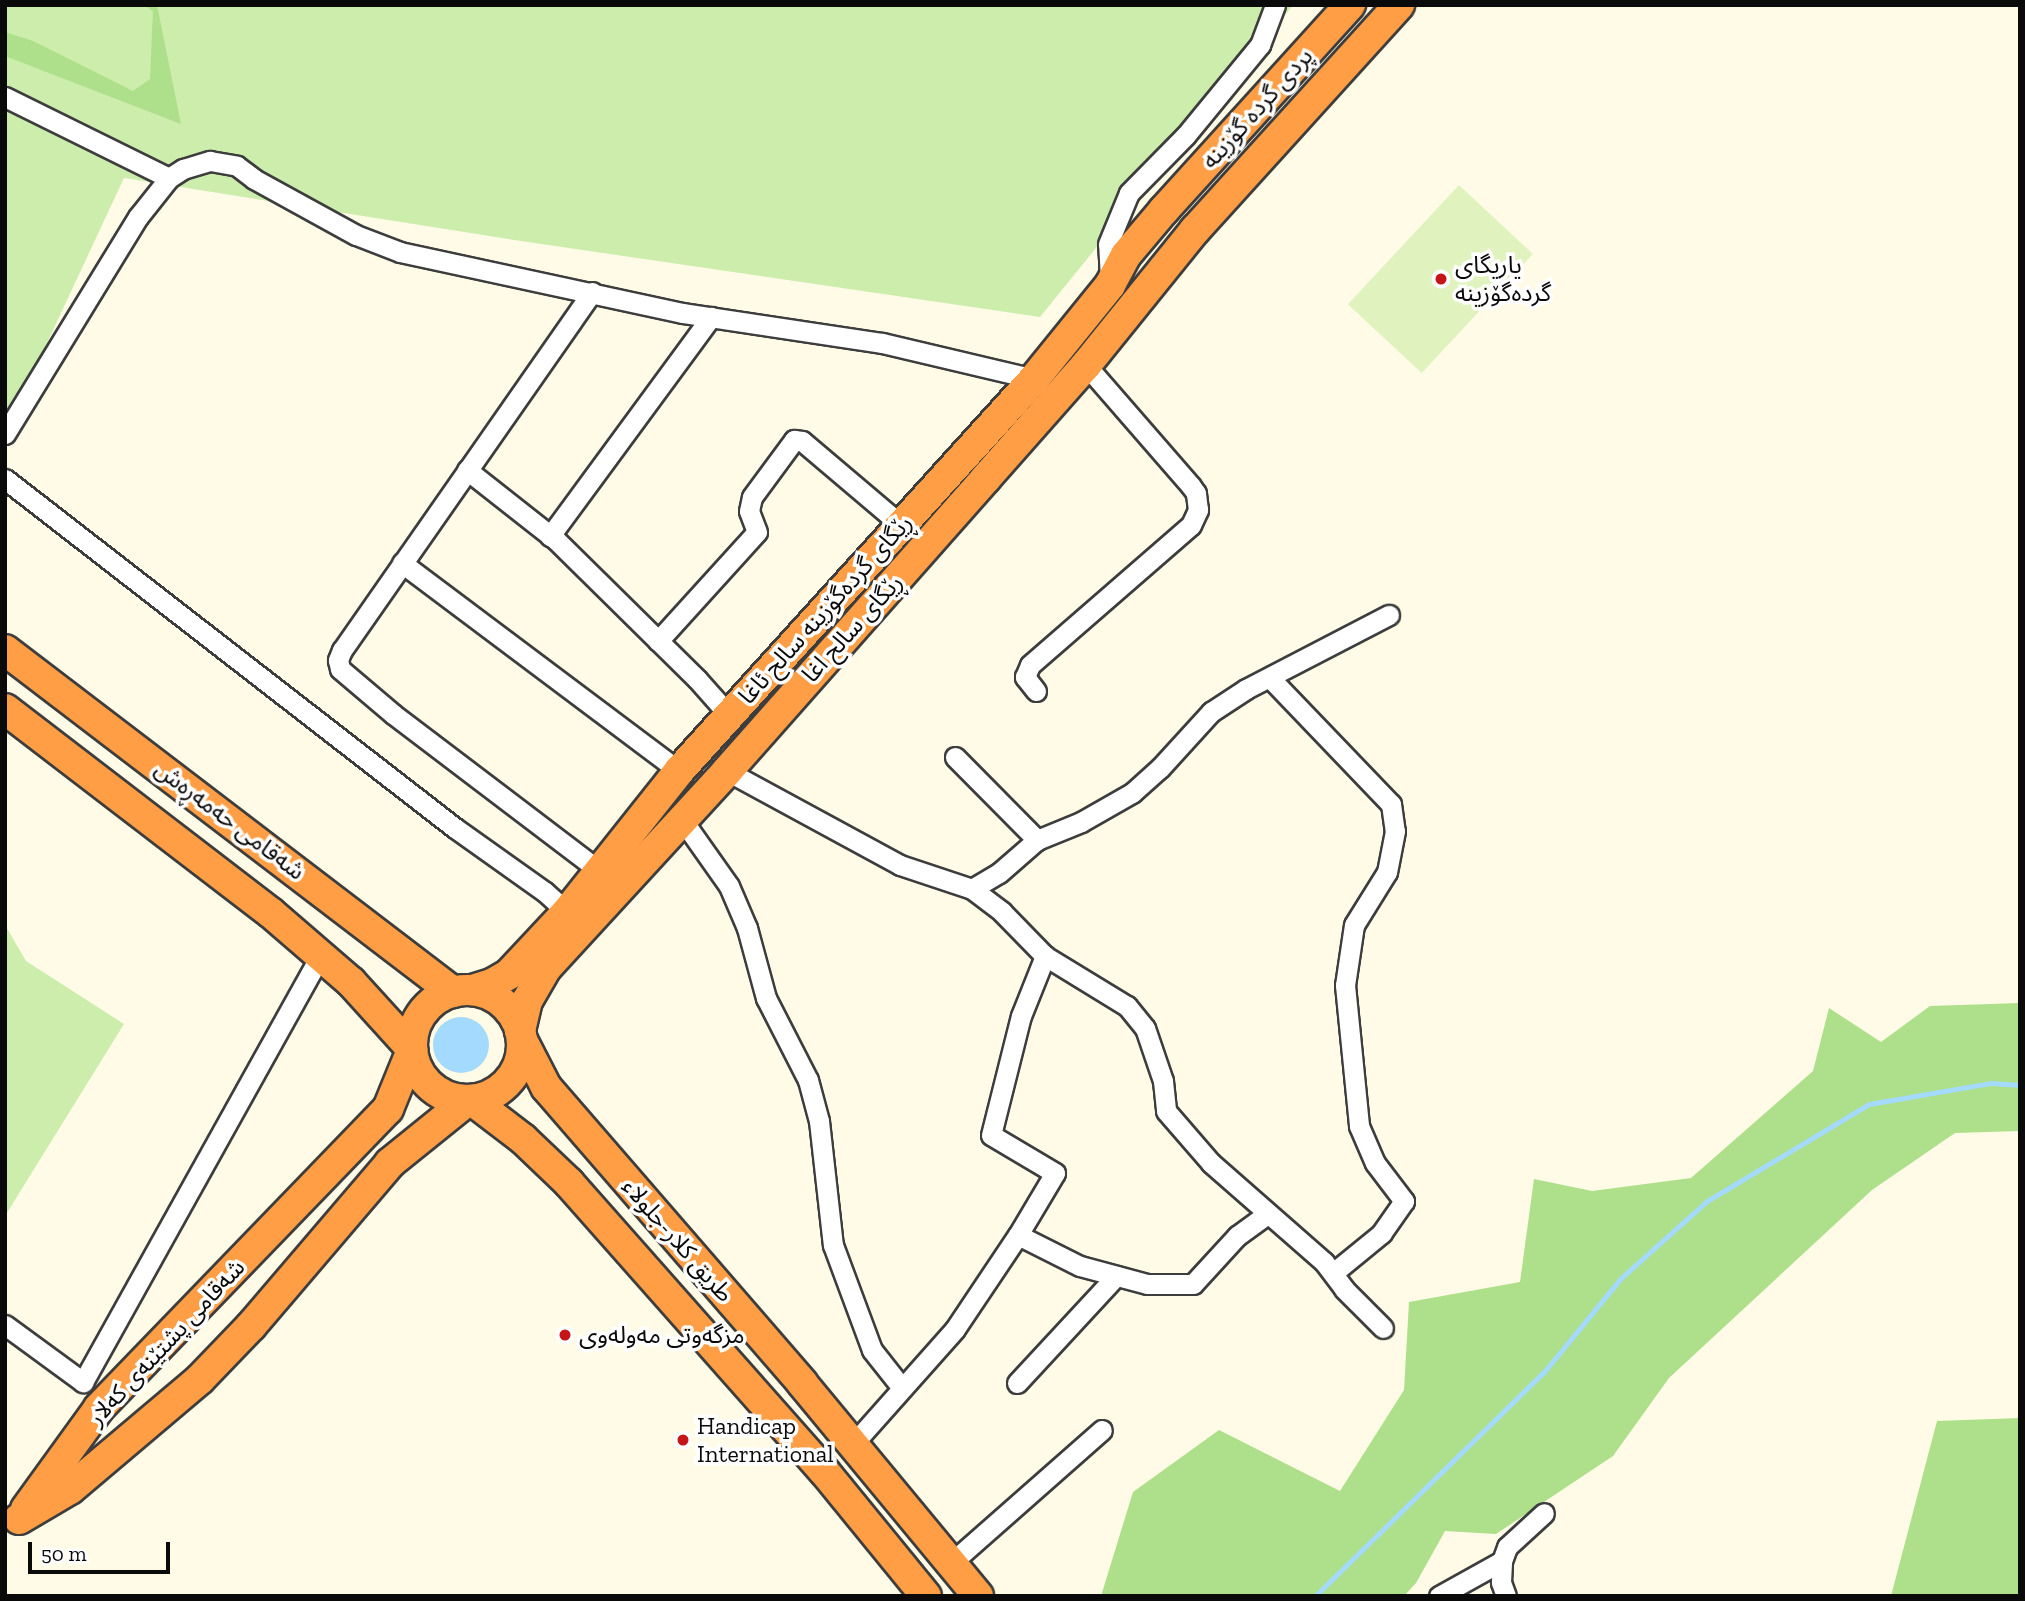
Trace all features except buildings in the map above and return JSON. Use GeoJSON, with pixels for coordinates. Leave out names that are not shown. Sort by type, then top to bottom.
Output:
{"type":"FeatureCollection","features":[{"type":"Feature","properties":{"kind":"highway","name":"پردی گردە گۆزینە"},"geometry":{"type":"LineString","coordinates":[[1164,210],[1350,5]]}},
{"type":"Feature","properties":{"kind":"highway","name":"ڕێگای سالح اغا"},"geometry":{"type":"LineString","coordinates":[[521,1035],[527,1001],[547,967],[727,771],[1086,365],[1195,230],[1399,5]]}},
{"type":"Feature","properties":{"kind":"highway","name":"ڕێگای گردەگۆزینە سالح ئاغا"},"geometry":{"type":"LineString","coordinates":[[463,991],[492,984],[509,974],[567,912],[679,771],[1034,379],[1110,285],[1126,255],[1164,210]]}},
{"type":"Feature","properties":{"kind":"highway"},"geometry":{"type":"LineString","coordinates":[[1110,285],[1135,306]]}},
{"type":"Feature","properties":{"kind":"highway","name":"شەقامی حەمەڕەش"},"geometry":{"type":"LineString","coordinates":[[5,650],[463,991]]}},
{"type":"Feature","properties":{"kind":"highway","name":"شەقامی حەمەڕەش"},"geometry":{"type":"LineString","coordinates":[[5,709],[261,905],[321,955],[354,984],[412,1049]]}},
{"type":"Feature","properties":{"kind":"highway"},"geometry":{"type":"LineString","coordinates":[[463,991],[497,999],[515,1018],[521,1035],[517,1068],[509,1081],[486,1097],[470,1100],[448,1097],[430,1086],[418,1070],[412,1049],[413,1034],[423,1013],[439,998],[463,991]]}},
{"type":"Feature","properties":{"kind":"highway","name":"طريق كلار-جلولاء"},"geometry":{"type":"LineString","coordinates":[[521,1035],[545,1087],[802,1383],[978,1596]]}},
{"type":"Feature","properties":{"kind":"highway","name":"شەقامی پشتێنەی کەلار"},"geometry":{"type":"LineString","coordinates":[[412,1049],[388,1109],[99,1408],[19,1519],[70,1489],[129,1442],[200,1379],[251,1326],[390,1163],[470,1100]]}},
{"type":"Feature","properties":{"kind":"highway","name":"طريق كلار-جلولاء"},"geometry":{"type":"LineString","coordinates":[[470,1100],[523,1139],[569,1184],[824,1471],[926,1596]]}},
{"type":"Feature","properties":{"kind":"highway"},"geometry":{"type":"LineString","coordinates":[[774,1416],[802,1383]]}},
{"type":"Feature","properties":{"kind":"highway"},"geometry":{"type":"LineString","coordinates":[[99,1408],[95,1421],[96,1432],[111,1444],[129,1442]]}},
{"type":"Feature","properties":{"kind":"street"},"geometry":{"type":"LineString","coordinates":[[1110,285],[1108,244],[1129,193],[1186,135],[1260,45],[1275,5]]}},
{"type":"Feature","properties":{"kind":"street"},"geometry":{"type":"LineString","coordinates":[[5,97],[169,178]]}},
{"type":"Feature","properties":{"kind":"street"},"geometry":{"type":"LineString","coordinates":[[5,434],[138,217],[169,178],[183,169],[210,161],[237,166],[356,235],[400,252],[711,317],[882,343],[1034,379]]}},
{"type":"Feature","properties":{"kind":"street"},"geometry":{"type":"LineString","coordinates":[[592,292],[402,563],[342,650],[338,660],[340,669],[393,714],[600,871]]}},
{"type":"Feature","properties":{"kind":"street"},"geometry":{"type":"LineString","coordinates":[[550,536],[711,317]]}},
{"type":"Feature","properties":{"kind":"street"},"geometry":{"type":"LineString","coordinates":[[1036,691],[1025,677],[1030,665],[1191,525],[1198,510],[1196,493],[1191,486],[1086,365]]}},
{"type":"Feature","properties":{"kind":"street"},"geometry":{"type":"LineString","coordinates":[[658,641],[757,531],[749,511],[752,497],[794,440],[803,441],[901,525]]}},
{"type":"Feature","properties":{"kind":"street"},"geometry":{"type":"LineString","coordinates":[[467,470],[550,536],[658,641],[729,715]]}},
{"type":"Feature","properties":{"kind":"street"},"geometry":{"type":"LineString","coordinates":[[5,479],[455,828],[545,892],[567,912]]}},
{"type":"Feature","properties":{"kind":"street"},"geometry":{"type":"LineString","coordinates":[[402,563],[679,771]]}},
{"type":"Feature","properties":{"kind":"street"},"geometry":{"type":"LineString","coordinates":[[972,889],[999,873],[1037,840],[1081,822],[1132,793],[1160,768],[1211,712],[1389,615]]}},
{"type":"Feature","properties":{"kind":"street"},"geometry":{"type":"LineString","coordinates":[[1270,678],[1391,804],[1395,831],[1387,872],[1354,925],[1345,985],[1359,1126],[1375,1163],[1404,1201],[1382,1233],[1332,1273]]}},
{"type":"Feature","properties":{"kind":"street"},"geometry":{"type":"LineString","coordinates":[[956,757],[1037,840]]}},
{"type":"Feature","properties":{"kind":"street"},"geometry":{"type":"LineString","coordinates":[[727,771],[900,865],[972,889],[1002,912],[1045,956],[1126,1006],[1145,1028],[1163,1080],[1166,1111],[1211,1163],[1324,1262],[1383,1328]]}},
{"type":"Feature","properties":{"kind":"street"},"geometry":{"type":"LineString","coordinates":[[681,818],[729,886],[747,928],[766,998],[808,1080],[819,1121],[833,1245],[872,1350],[902,1388]]}},
{"type":"Feature","properties":{"kind":"street"},"geometry":{"type":"LineString","coordinates":[[5,1325],[83,1382],[321,955]]}},
{"type":"Feature","properties":{"kind":"street"},"geometry":{"type":"LineString","coordinates":[[853,1444],[955,1329],[1018,1235],[1055,1173],[991,1135],[1021,1016],[1045,956]]}},
{"type":"Feature","properties":{"kind":"street"},"geometry":{"type":"LineString","coordinates":[[1018,1235],[1080,1266],[1147,1284],[1193,1284],[1237,1236],[1267,1214]]}},
{"type":"Feature","properties":{"kind":"street"},"geometry":{"type":"LineString","coordinates":[[1017,1384],[1116,1276]]}},
{"type":"Feature","properties":{"kind":"street"},"geometry":{"type":"LineString","coordinates":[[951,1563],[1102,1430]]}},
{"type":"Feature","properties":{"kind":"street"},"geometry":{"type":"LineString","coordinates":[[1506,1596],[1501,1582],[1502,1561],[1507,1547],[1544,1513]]}},
{"type":"Feature","properties":{"kind":"street"},"geometry":{"type":"LineString","coordinates":[[1439,1596],[1502,1561]]}},
{"type":"Feature","properties":{"kind":"green space"},"geometry":{"type":"Polygon","coordinates":[[[5,5],[1293,5],[1040,317],[521,241],[124,178],[5,433],[5,5]]]}},
{"type":"Feature","properties":{"kind":"green space"},"geometry":{"type":"Polygon","coordinates":[[[144,5],[157,5],[181,124],[5,56],[5,32],[33,41],[133,91],[150,79],[153,11],[144,5]]]}},
{"type":"Feature","properties":{"kind":"green space","name":"یاریگای گردەگۆزینە"},"geometry":{"type":"Polygon","coordinates":[[[1459,185],[1533,254],[1422,373],[1348,304],[1459,185]]]}},
{"type":"Feature","properties":{"kind":"green space"},"geometry":{"type":"Polygon","coordinates":[[[5,925],[26,961],[124,1024],[5,1216],[5,925]]]}},
{"type":"Feature","properties":{"kind":"green space"},"geometry":{"type":"Polygon","coordinates":[[[2020,1003],[2020,1131],[1955,1133],[1872,1190],[1669,1378],[1613,1456],[1496,1534],[1445,1531],[1416,1583],[1404,1596],[1101,1596],[1133,1492],[1219,1430],[1340,1491],[1404,1390],[1409,1302],[1520,1282],[1534,1179],[1592,1191],[1691,1178],[1813,1071],[1829,1008],[1881,1042],[1930,1006],[2020,1003]]]}},
{"type":"Feature","properties":{"kind":"green space"},"geometry":{"type":"Polygon","coordinates":[[[2020,1418],[2020,1596],[1891,1596],[1937,1421],[2020,1418]]]}},
{"type":"Feature","properties":{"kind":"water"},"geometry":{"type":"Polygon","coordinates":[[[455,1017],[467,1017],[477,1021],[485,1029],[489,1045],[485,1061],[477,1069],[467,1073],[455,1073],[445,1069],[437,1061],[433,1051],[433,1039],[437,1029],[445,1021],[455,1017]]]}},
{"type":"Feature","properties":{"kind":"waterway"},"geometry":{"type":"LineString","coordinates":[[1315,1596],[1544,1372],[1620,1279],[1707,1201],[1869,1104],[1991,1083],[2020,1085]]}},
{"type":"Feature","properties":{"kind":"place","name":"یاریگای گردەگۆزینە"},"geometry":{"type":"Point","coordinates":[1441,279]}},
{"type":"Feature","properties":{"kind":"place","name":"مزگەوتی مەولەوی"},"geometry":{"type":"Point","coordinates":[565,1335]}},
{"type":"Feature","properties":{"kind":"place","name":"Handicap International"},"geometry":{"type":"Point","coordinates":[683,1440]}}]}
